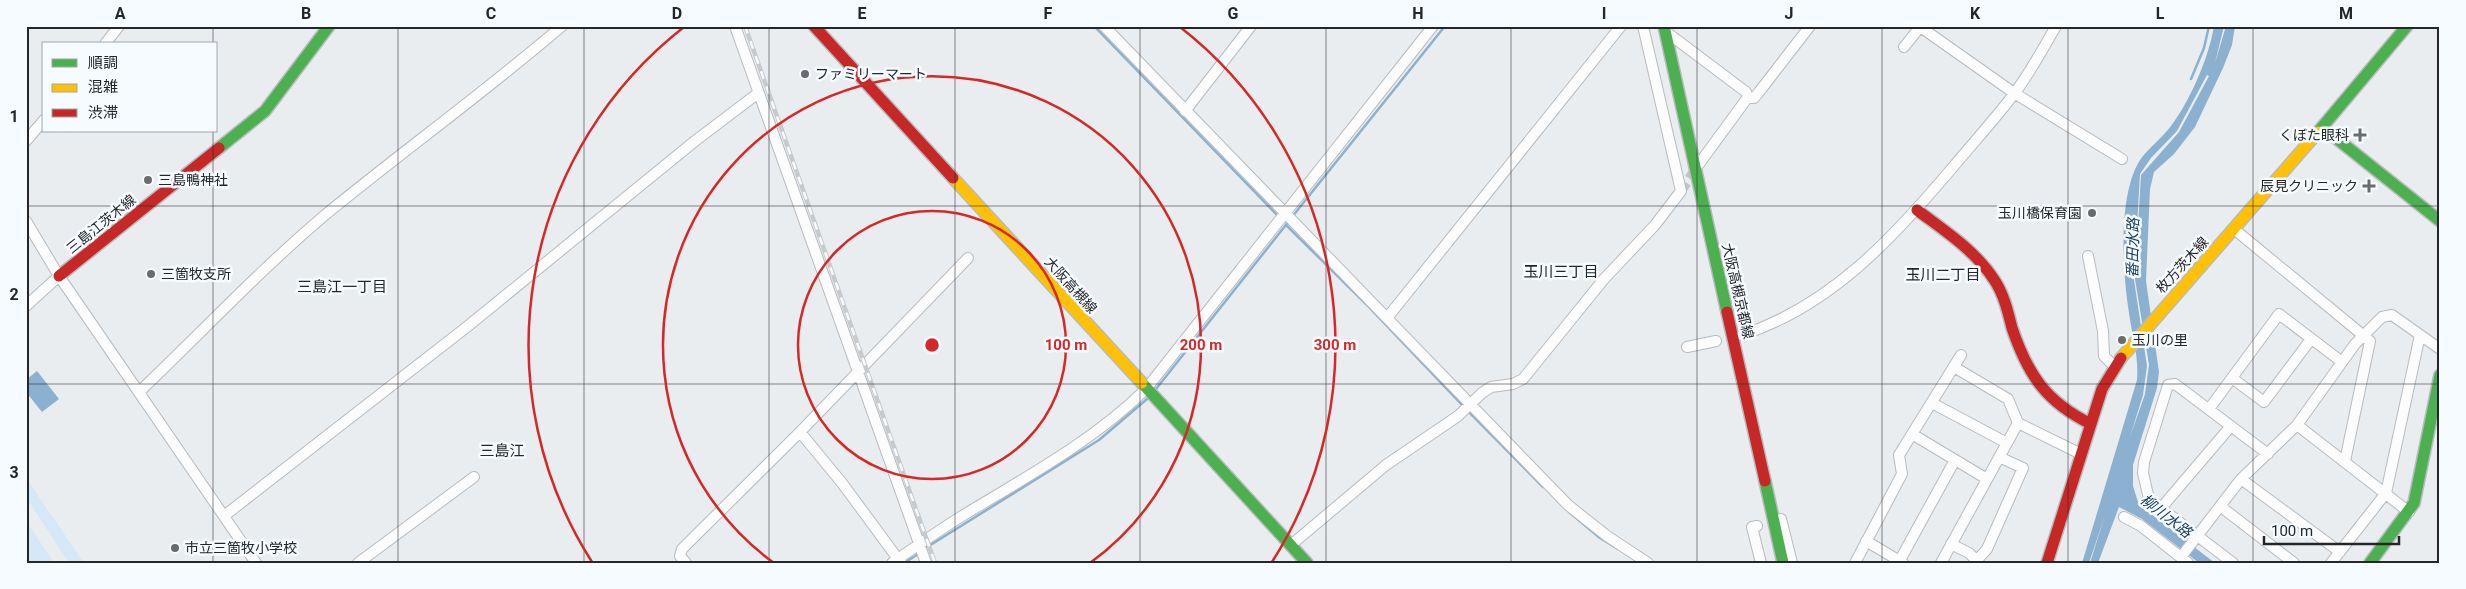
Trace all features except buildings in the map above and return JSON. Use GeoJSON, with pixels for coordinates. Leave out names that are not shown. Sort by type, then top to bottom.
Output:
{"type":"FeatureCollection","features":[{"type":"Feature","properties":{"kind":"main road","name":"三島江茨木線"},"geometry":{"type":"LineString","coordinates":[[59,276],[265,111],[329,26]]}},
{"type":"Feature","properties":{"kind":"main road","name":"大阪高槻線"},"geometry":{"type":"LineString","coordinates":[[814,26],[1307,563]]}},
{"type":"Feature","properties":{"kind":"main road","name":"大阪高槻京都線"},"geometry":{"type":"LineString","coordinates":[[1653,26],[1772,563]]}},
{"type":"Feature","properties":{"kind":"main road","name":"枚方茨木線"},"geometry":{"type":"LineString","coordinates":[[2047,563],[2102,389],[2115,367],[2128,349],[2234,229],[2407,26]]}},
{"type":"Feature","properties":{"kind":"main road","name":"大阪高槻京都線"},"geometry":{"type":"LineString","coordinates":[[1663,28],[1783,563]]}},
{"type":"Feature","properties":{"kind":"main road"},"geometry":{"type":"LineString","coordinates":[[2322,127],[2440,221]]}},
{"type":"Feature","properties":{"kind":"main road"},"geometry":{"type":"LineString","coordinates":[[1917,210],[1980,262],[1994,280],[2002,293],[2010,321],[2026,363],[2042,391],[2065,411],[2091,424]]}},
{"type":"Feature","properties":{"kind":"main road"},"geometry":{"type":"LineString","coordinates":[[2370,563],[2414,503],[2440,375]]}},
{"type":"Feature","properties":{"kind":"street"},"geometry":{"type":"LineString","coordinates":[[107,42],[119,26]]}},
{"type":"Feature","properties":{"kind":"street"},"geometry":{"type":"LineString","coordinates":[[139,392],[272,263],[325,215],[500,80],[562,26]]}},
{"type":"Feature","properties":{"kind":"street"},"geometry":{"type":"LineString","coordinates":[[735,26],[926,563]]}},
{"type":"Feature","properties":{"kind":"street"},"geometry":{"type":"LineString","coordinates":[[1104,26],[1583,518],[1648,563]]}},
{"type":"Feature","properties":{"kind":"street"},"geometry":{"type":"LineString","coordinates":[[1185,110],[1251,26]]}},
{"type":"Feature","properties":{"kind":"street"},"geometry":{"type":"LineString","coordinates":[[800,432],[842,483],[897,561],[919,545],[1084,442],[1122,412],[1146,389],[1433,26]]}},
{"type":"Feature","properties":{"kind":"street"},"geometry":{"type":"LineString","coordinates":[[1387,318],[1621,26]]}},
{"type":"Feature","properties":{"kind":"street"},"geometry":{"type":"LineString","coordinates":[[1291,545],[1386,465],[1458,416],[1470,403],[1492,387],[1513,384],[1523,379],[1604,278],[1655,225],[1681,191],[1643,26]]}},
{"type":"Feature","properties":{"kind":"street"},"geometry":{"type":"LineString","coordinates":[[1748,97],[1754,98],[1810,26]]}},
{"type":"Feature","properties":{"kind":"street"},"geometry":{"type":"LineString","coordinates":[[1904,47],[1920,26],[2014,94],[2122,159]]}},
{"type":"Feature","properties":{"kind":"street"},"geometry":{"type":"LineString","coordinates":[[1936,26],[1936,38]]}},
{"type":"Feature","properties":{"kind":"street"},"geometry":{"type":"LineString","coordinates":[[1742,335],[1791,315],[1822,296],[1870,257],[1917,210],[2014,94],[2056,26]]}},
{"type":"Feature","properties":{"kind":"street"},"geometry":{"type":"LineString","coordinates":[[1663,28],[1746,92],[1748,97]]}},
{"type":"Feature","properties":{"kind":"street"},"geometry":{"type":"LineString","coordinates":[[1674,38],[1700,162],[1748,97]]}},
{"type":"Feature","properties":{"kind":"street"},"geometry":{"type":"LineString","coordinates":[[224,516],[468,326],[695,141],[758,94]]}},
{"type":"Feature","properties":{"kind":"street"},"geometry":{"type":"LineString","coordinates":[[26,141],[42,122]]}},
{"type":"Feature","properties":{"kind":"street"},"geometry":{"type":"LineString","coordinates":[[26,221],[59,276],[256,563]]}},
{"type":"Feature","properties":{"kind":"street"},"geometry":{"type":"LineString","coordinates":[[2234,229],[2370,341],[2345,461]]}},
{"type":"Feature","properties":{"kind":"street"},"geometry":{"type":"LineString","coordinates":[[2088,256],[2103,331],[2104,356],[2115,367]]}},
{"type":"Feature","properties":{"kind":"street"},"geometry":{"type":"LineString","coordinates":[[686,563],[680,556],[682,549],[800,432],[968,258]]}},
{"type":"Feature","properties":{"kind":"street"},"geometry":{"type":"LineString","coordinates":[[26,306],[59,276]]}},
{"type":"Feature","properties":{"kind":"street"},"geometry":{"type":"LineString","coordinates":[[2209,409],[2279,314],[2342,362]]}},
{"type":"Feature","properties":{"kind":"street"},"geometry":{"type":"LineString","coordinates":[[2124,517],[2141,526],[2185,557],[2196,537],[2240,479],[2297,425],[2355,344],[2382,317],[2392,315],[2440,349]]}},
{"type":"Feature","properties":{"kind":"street"},"geometry":{"type":"LineString","coordinates":[[2331,563],[2386,493],[2420,336]]}},
{"type":"Feature","properties":{"kind":"street"},"geometry":{"type":"LineString","coordinates":[[2232,378],[2264,402],[2311,338]]}},
{"type":"Feature","properties":{"kind":"street"},"geometry":{"type":"LineString","coordinates":[[1687,347],[1716,341]]}},
{"type":"Feature","properties":{"kind":"street"},"geometry":{"type":"LineString","coordinates":[[1854,563],[1902,474],[1899,455],[1962,355]]}},
{"type":"Feature","properties":{"kind":"street"},"geometry":{"type":"LineString","coordinates":[[1954,367],[2008,400],[2018,423],[2081,454]]}},
{"type":"Feature","properties":{"kind":"street"},"geometry":{"type":"LineString","coordinates":[[2233,563],[2196,537],[2149,498],[2143,472],[2144,462],[2168,385],[2175,384],[2268,454]]}},
{"type":"Feature","properties":{"kind":"street"},"geometry":{"type":"LineString","coordinates":[[1932,403],[2007,443]]}},
{"type":"Feature","properties":{"kind":"street"},"geometry":{"type":"LineString","coordinates":[[1941,563],[2018,423]]}},
{"type":"Feature","properties":{"kind":"street"},"geometry":{"type":"LineString","coordinates":[[2297,425],[2409,512]]}},
{"type":"Feature","properties":{"kind":"street"},"geometry":{"type":"LineString","coordinates":[[2162,507],[2231,426]]}},
{"type":"Feature","properties":{"kind":"street"},"geometry":{"type":"LineString","coordinates":[[1912,434],[1987,479]]}},
{"type":"Feature","properties":{"kind":"street"},"geometry":{"type":"LineString","coordinates":[[1952,544],[1978,561],[1986,549],[2023,468],[1999,458]]}},
{"type":"Feature","properties":{"kind":"street"},"geometry":{"type":"LineString","coordinates":[[1866,541],[1901,562],[1955,460]]}},
{"type":"Feature","properties":{"kind":"street"},"geometry":{"type":"LineString","coordinates":[[358,563],[474,477]]}},
{"type":"Feature","properties":{"kind":"street"},"geometry":{"type":"LineString","coordinates":[[2240,479],[2340,552]]}},
{"type":"Feature","properties":{"kind":"street"},"geometry":{"type":"LineString","coordinates":[[2220,506],[2294,563]]}},
{"type":"Feature","properties":{"kind":"street"},"geometry":{"type":"LineString","coordinates":[[1777,520],[1781,518],[1792,563]]}},
{"type":"Feature","properties":{"kind":"street"},"geometry":{"type":"LineString","coordinates":[[1757,526],[1752,527],[1761,563]]}},
{"type":"Feature","properties":{"kind":"shaded area"},"geometry":{"type":"Polygon","coordinates":[[[26,478],[84,563],[69,563],[26,497],[26,478]]]}},
{"type":"Feature","properties":{"kind":"shaded area"},"geometry":{"type":"Polygon","coordinates":[[[26,521],[54,563],[28,563],[26,521]]]}},
{"type":"Feature","properties":{"kind":"water","name":"番田水路"},"geometry":{"type":"Polygon","coordinates":[[[2214,26],[2224,26],[2215,63],[2226,26],[2235,26],[2232,45],[2223,68],[2195,127],[2174,154],[2154,172],[2150,189],[2146,281],[2159,372],[2157,388],[2133,465],[2133,486],[2138,502],[2142,507],[2215,563],[2199,563],[2142,519],[2119,507],[2098,563],[2090,563],[2105,515],[2089,563],[2082,563],[2137,380],[2136,354],[2130,321],[2124,265],[2125,214],[2130,184],[2142,157],[2171,126],[2192,92],[2214,26]],[[2207,75],[2177,131],[2151,158],[2140,174],[2134,280],[2147,366],[2143,395],[2130,437],[2145,394],[2149,365],[2135,279],[2141,175],[2179,132],[2209,76],[2207,75]]]}},
{"type":"Feature","properties":{"kind":"water"},"geometry":{"type":"Polygon","coordinates":[[[37,371],[59,399],[42,412],[26,392],[26,380],[37,371]]]}},
{"type":"Feature","properties":{"kind":"waterway"},"geometry":{"type":"LineString","coordinates":[[1094,26],[1279,217]]}},
{"type":"Feature","properties":{"kind":"waterway"},"geometry":{"type":"LineString","coordinates":[[1292,217],[1445,26]]}},
{"type":"Feature","properties":{"kind":"waterway"},"geometry":{"type":"LineString","coordinates":[[2191,79],[2204,48],[2209,26]]}},
{"type":"Feature","properties":{"kind":"waterway"},"geometry":{"type":"LineString","coordinates":[[1156,389],[1289,221]]}},
{"type":"Feature","properties":{"kind":"waterway"},"geometry":{"type":"LineString","coordinates":[[1286,225],[1366,304],[1464,407]]}},
{"type":"Feature","properties":{"kind":"waterway"},"geometry":{"type":"LineString","coordinates":[[924,549],[1099,440],[1147,399]]}},
{"type":"Feature","properties":{"kind":"waterway"},"geometry":{"type":"LineString","coordinates":[[1468,411],[1543,487]]}},
{"type":"Feature","properties":{"kind":"waterway"},"geometry":{"type":"LineString","coordinates":[[1569,512],[1600,538],[1618,549]]}},
{"type":"Feature","properties":{"kind":"waterway"},"geometry":{"type":"LineString","coordinates":[[904,563],[920,553]]}},
{"type":"Feature","properties":{"kind":"tunnel"},"geometry":{"type":"LineString","coordinates":[[1681,191],[1697,167]]}},
{"type":"Feature","properties":{"kind":"railway"},"geometry":{"type":"LineString","coordinates":[[745,26],[935,563]]}},
{"type":"Feature","properties":{"kind":"traffic: fast"},"geometry":{"type":"LineString","coordinates":[[219,148],[265,111],[329,26]]}},
{"type":"Feature","properties":{"kind":"traffic: fast"},"geometry":{"type":"LineString","coordinates":[[1664,26],[1727,312]]}},
{"type":"Feature","properties":{"kind":"traffic: fast"},"geometry":{"type":"LineString","coordinates":[[2318,132],[2407,26]]}},
{"type":"Feature","properties":{"kind":"traffic: fast"},"geometry":{"type":"LineString","coordinates":[[2322,127],[2440,221]]}},
{"type":"Feature","properties":{"kind":"traffic: fast"},"geometry":{"type":"LineString","coordinates":[[2370,563],[2414,503],[2440,375]]}},
{"type":"Feature","properties":{"kind":"traffic: fast"},"geometry":{"type":"LineString","coordinates":[[1142,383],[1307,563]]}},
{"type":"Feature","properties":{"kind":"traffic: fast"},"geometry":{"type":"LineString","coordinates":[[1765,481],[1783,563]]}},
{"type":"Feature","properties":{"kind":"traffic: slow"},"geometry":{"type":"LineString","coordinates":[[2121,358],[2318,132]]}},
{"type":"Feature","properties":{"kind":"traffic: slow"},"geometry":{"type":"LineString","coordinates":[[953,178],[1142,383]]}},
{"type":"Feature","properties":{"kind":"traffic: jam"},"geometry":{"type":"LineString","coordinates":[[814,26],[953,178]]}},
{"type":"Feature","properties":{"kind":"traffic: jam"},"geometry":{"type":"LineString","coordinates":[[59,276],[219,148]]}},
{"type":"Feature","properties":{"kind":"traffic: jam"},"geometry":{"type":"LineString","coordinates":[[1917,210],[1979,260],[2001,292],[2018,345],[2032,373],[2050,396],[2075,415],[2091,424]]}},
{"type":"Feature","properties":{"kind":"traffic: jam"},"geometry":{"type":"LineString","coordinates":[[1727,312],[1765,481]]}},
{"type":"Feature","properties":{"kind":"traffic: jam"},"geometry":{"type":"LineString","coordinates":[[2047,563],[2102,389],[2121,358]]}},
{"type":"Feature","properties":{"kind":"place","name":"ファミリーマート"},"geometry":{"type":"Point","coordinates":[805,74]}},
{"type":"Feature","properties":{"kind":"place","name":"くぼた眼科"},"geometry":{"type":"Point","coordinates":[2360,135]}},
{"type":"Feature","properties":{"kind":"place","name":"三島鴨神社"},"geometry":{"type":"Point","coordinates":[148,180]}},
{"type":"Feature","properties":{"kind":"place","name":"辰見クリニック"},"geometry":{"type":"Point","coordinates":[2369,186]}},
{"type":"Feature","properties":{"kind":"place","name":"玉川橋保育園"},"geometry":{"type":"Point","coordinates":[2092,213]}},
{"type":"Feature","properties":{"kind":"place","name":"三箇牧支所"},"geometry":{"type":"Point","coordinates":[151,274]}},
{"type":"Feature","properties":{"kind":"place","name":"玉川の里"},"geometry":{"type":"Point","coordinates":[2122,340]}},
{"type":"Feature","properties":{"kind":"place","name":"市立三箇牧小学校"},"geometry":{"type":"Point","coordinates":[175,548]}},
{"type":"Feature","properties":{"kind":"district","name":"玉川三丁目"},"geometry":{"type":"Point","coordinates":[1561,272]}},
{"type":"Feature","properties":{"kind":"district","name":"玉川二丁目"},"geometry":{"type":"Point","coordinates":[1943,275]}},
{"type":"Feature","properties":{"kind":"district","name":"三島江一丁目"},"geometry":{"type":"Point","coordinates":[342,287]}},
{"type":"Feature","properties":{"kind":"district","name":"三島江"},"geometry":{"type":"Point","coordinates":[502,451]}},
{"type":"Feature","properties":{"kind":"water label","name":"柳川水路"},"geometry":{"type":"Point","coordinates":[2166,516]}}]}
